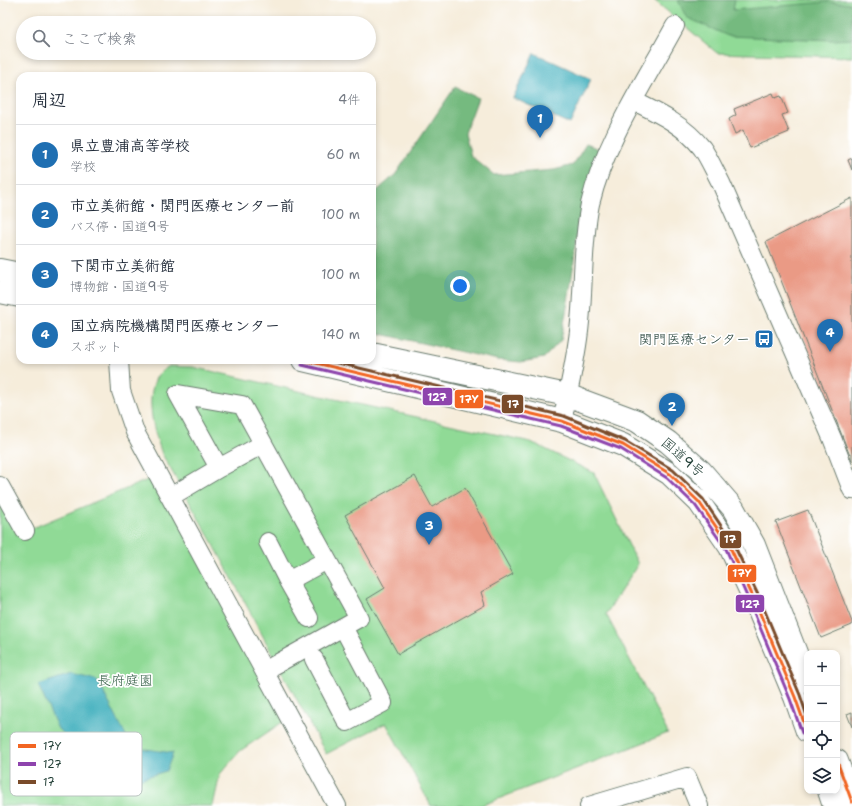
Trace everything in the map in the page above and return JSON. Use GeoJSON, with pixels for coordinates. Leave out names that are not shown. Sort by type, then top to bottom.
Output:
{"type":"FeatureCollection","features":[{"type":"Feature","properties":{"kind":"highway"},"geometry":{"type":"LineString","coordinates":[[0,270],[16,273]]}},
{"type":"Feature","properties":{"kind":"highway"},"geometry":{"type":"LineString","coordinates":[[0,292],[16,295]]}},
{"type":"Feature","properties":{"kind":"highway","name":"国道9号"},"geometry":{"type":"LineString","coordinates":[[376,355],[567,395],[637,421],[668,442],[701,471],[733,508],[754,545],[804,673]]}},
{"type":"Feature","properties":{"kind":"highway","name":"国道9号"},"geometry":{"type":"LineString","coordinates":[[320,364],[562,421],[623,445],[670,474],[699,502],[730,547],[754,599],[795,697],[804,722]]}},
{"type":"Feature","properties":{"kind":"highway"},"geometry":{"type":"LineString","coordinates":[[840,769],[852,802]]}},
{"type":"Feature","properties":{"kind":"highway"},"geometry":{"type":"LineString","coordinates":[[830,794],[834,806]]}},
{"type":"Feature","properties":{"kind":"street"},"geometry":{"type":"LineString","coordinates":[[562,421],[574,367],[580,323],[585,240],[590,204],[607,153],[675,26]]}},
{"type":"Feature","properties":{"kind":"street"},"geometry":{"type":"LineString","coordinates":[[634,101],[671,120],[702,148],[721,183],[832,438],[852,490]]}},
{"type":"Feature","properties":{"kind":"street"},"geometry":{"type":"LineString","coordinates":[[119,364],[121,391],[135,432],[337,806]]}},
{"type":"Feature","properties":{"kind":"street"},"geometry":{"type":"LineString","coordinates":[[219,468],[178,394],[242,406],[359,618],[264,671]]}},
{"type":"Feature","properties":{"kind":"street"},"geometry":{"type":"LineString","coordinates":[[170,497],[263,444]]}},
{"type":"Feature","properties":{"kind":"street"},"geometry":{"type":"LineString","coordinates":[[0,486],[25,532]]}},
{"type":"Feature","properties":{"kind":"street"},"geometry":{"type":"LineString","coordinates":[[268,542],[309,618]]}},
{"type":"Feature","properties":{"kind":"street"},"geometry":{"type":"LineString","coordinates":[[288,581],[327,560]]}},
{"type":"Feature","properties":{"kind":"street"},"geometry":{"type":"LineString","coordinates":[[314,659],[347,722],[383,703],[343,627]]}},
{"type":"Feature","properties":{"kind":"street"},"geometry":{"type":"LineString","coordinates":[[598,805],[687,777],[699,806]]}},
{"type":"Feature","properties":{"kind":"green space"},"geometry":{"type":"Polygon","coordinates":[[[654,0],[852,0],[852,57],[717,53],[654,0]]]}},
{"type":"Feature","properties":{"kind":"green space"},"geometry":{"type":"Polygon","coordinates":[[[678,0],[735,0],[733,10],[827,2],[852,4],[852,39],[832,40],[728,36],[686,17],[678,0]]]}},
{"type":"Feature","properties":{"kind":"green space"},"geometry":{"type":"Polygon","coordinates":[[[455,87],[478,98],[465,133],[471,156],[494,175],[554,170],[573,165],[586,144],[599,149],[579,226],[561,340],[544,358],[521,362],[498,360],[376,333],[376,192],[395,175],[455,87]]]}},
{"type":"Feature","properties":{"kind":"green space"},"geometry":{"type":"Polygon","coordinates":[[[169,366],[193,367],[531,442],[594,473],[638,564],[606,614],[668,733],[480,806],[431,806],[386,723],[326,754],[220,556],[162,454],[156,436],[152,416],[151,397],[157,376],[169,366]]]}},
{"type":"Feature","properties":{"kind":"green space","name":"長府庭園"},"geometry":{"type":"Polygon","coordinates":[[[157,476],[287,719],[240,751],[220,774],[213,806],[0,806],[0,486],[25,531],[157,476]]]}},
{"type":"Feature","properties":{"kind":"water"},"geometry":{"type":"Polygon","coordinates":[[[534,53],[591,79],[570,124],[513,98],[534,53]]]}},
{"type":"Feature","properties":{"kind":"water"},"geometry":{"type":"Polygon","coordinates":[[[71,674],[97,680],[124,732],[61,732],[58,729],[38,685],[71,674]]]}},
{"type":"Feature","properties":{"kind":"water"},"geometry":{"type":"Polygon","coordinates":[[[142,748],[173,753],[166,771],[142,778],[142,748]]]}},
{"type":"Feature","properties":{"kind":"building"},"geometry":{"type":"Polygon","coordinates":[[[773,93],[775,98],[781,96],[788,113],[782,115],[789,132],[750,148],[743,130],[735,134],[729,119],[736,115],[734,109],[773,93]]]}},
{"type":"Feature","properties":{"kind":"building"},"geometry":{"type":"Polygon","coordinates":[[[852,158],[852,170],[848,160],[852,158]]]}},
{"type":"Feature","properties":{"kind":"building"},"geometry":{"type":"Polygon","coordinates":[[[852,198],[852,461],[766,242],[852,198]]]}},
{"type":"Feature","properties":{"kind":"building"},"geometry":{"type":"Polygon","coordinates":[[[415,476],[432,507],[465,488],[513,574],[481,592],[485,605],[398,654],[367,599],[385,588],[345,515],[415,476]]]}},
{"type":"Feature","properties":{"kind":"building"},"geometry":{"type":"Polygon","coordinates":[[[808,510],[852,622],[852,625],[821,638],[776,522],[808,510]]]}},
{"type":"Feature","properties":{"kind":"building"},"geometry":{"type":"Polygon","coordinates":[[[852,712],[852,727],[847,714],[852,712]]]}},
{"type":"Feature","properties":{"kind":"transit line","name":"17Y"},"geometry":{"type":"LineString","coordinates":[[320,364],[562,421],[623,445],[670,474],[699,502],[730,547],[754,599],[795,697],[804,722]]}},
{"type":"Feature","properties":{"kind":"transit line","name":"17"},"geometry":{"type":"LineString","coordinates":[[342,364],[564,416],[625,441],[673,470],[703,499],[734,545],[759,597],[804,707]]}},
{"type":"Feature","properties":{"kind":"transit line","name":"127"},"geometry":{"type":"LineString","coordinates":[[302,365],[561,426],[621,449],[667,478],[695,505],[726,549],[790,699],[802,733]]}},
{"type":"Feature","properties":{"kind":"transit line","name":"17Y"},"geometry":{"type":"LineString","coordinates":[[840,769],[852,802]]}},
{"type":"Feature","properties":{"kind":"place","name":"県立豊浦高等学校"},"geometry":{"type":"Point","coordinates":[540,138]}},
{"type":"Feature","properties":{"kind":"place","name":"関門医療センター"},"geometry":{"type":"Point","coordinates":[764,339]}},
{"type":"Feature","properties":{"kind":"place","name":"国立病院機構関門医療センター"},"geometry":{"type":"Point","coordinates":[830,352]}},
{"type":"Feature","properties":{"kind":"place","name":"市立美術館・関門医療センター前"},"geometry":{"type":"Point","coordinates":[672,426]}},
{"type":"Feature","properties":{"kind":"place","name":"下関市立美術館"},"geometry":{"type":"Point","coordinates":[429,545]}}]}
